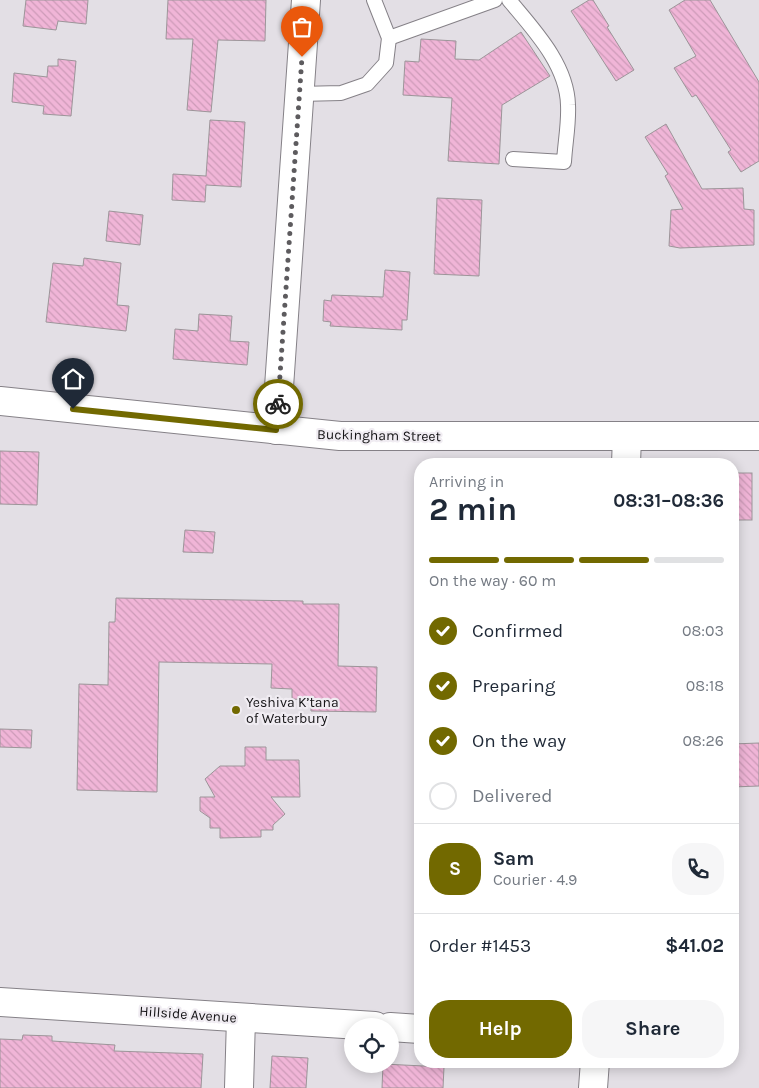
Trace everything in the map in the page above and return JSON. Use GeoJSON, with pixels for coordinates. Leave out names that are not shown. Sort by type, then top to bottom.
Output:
{"type":"FeatureCollection","features":[{"type":"Feature","properties":{"kind":"street"},"geometry":{"type":"LineString","coordinates":[[276,430],[306,0]]}},
{"type":"Feature","properties":{"kind":"street","name":"Buckingham Street"},"geometry":{"type":"LineString","coordinates":[[0,401],[313,434],[368,436],[759,436]]}},
{"type":"Feature","properties":{"kind":"street"},"geometry":{"type":"LineString","coordinates":[[626,458],[627,436]]}},
{"type":"Feature","properties":{"kind":"street","name":"Hillside Avenue"},"geometry":{"type":"LineString","coordinates":[[0,1002],[344,1024]]}},
{"type":"Feature","properties":{"kind":"street"},"geometry":{"type":"LineString","coordinates":[[239,1088],[241,1018]]}},
{"type":"Feature","properties":{"kind":"street"},"geometry":{"type":"LineString","coordinates":[[399,1028],[414,1029]]}},
{"type":"Feature","properties":{"kind":"street"},"geometry":{"type":"LineString","coordinates":[[593,1088],[594,1068]]}},
{"type":"Feature","properties":{"kind":"lane"},"geometry":{"type":"LineString","coordinates":[[299,94],[341,93],[367,84],[386,63],[389,38],[374,0]]}},
{"type":"Feature","properties":{"kind":"lane"},"geometry":{"type":"LineString","coordinates":[[389,38],[495,0]]}},
{"type":"Feature","properties":{"kind":"lane"},"geometry":{"type":"LineString","coordinates":[[509,0],[536,33],[560,68],[568,103],[564,162],[513,159]]}},
{"type":"Feature","properties":{"kind":"building"},"geometry":{"type":"Polygon","coordinates":[[[26,0],[88,0],[86,24],[58,21],[56,30],[23,26],[26,0]]]}},
{"type":"Feature","properties":{"kind":"building"},"geometry":{"type":"Polygon","coordinates":[[[168,0],[266,0],[265,41],[218,40],[211,112],[187,110],[193,39],[166,39],[168,0]]]}},
{"type":"Feature","properties":{"kind":"building"},"geometry":{"type":"Polygon","coordinates":[[[589,0],[593,0],[609,26],[607,27],[634,70],[616,81],[571,11],[589,0]]]}},
{"type":"Feature","properties":{"kind":"building"},"geometry":{"type":"Polygon","coordinates":[[[685,0],[710,0],[759,82],[759,161],[741,172],[728,152],[731,150],[696,95],[692,97],[674,68],[696,56],[669,10],[685,0]]]}},
{"type":"Feature","properties":{"kind":"building"},"geometry":{"type":"Polygon","coordinates":[[[521,32],[550,76],[502,105],[499,164],[448,161],[452,98],[403,95],[405,61],[419,62],[421,39],[456,41],[455,59],[479,60],[521,32]]]}},
{"type":"Feature","properties":{"kind":"building"},"geometry":{"type":"Polygon","coordinates":[[[58,59],[76,61],[71,116],[43,114],[44,106],[12,102],[14,73],[47,77],[48,66],[58,66],[58,59]]]}},
{"type":"Feature","properties":{"kind":"building"},"geometry":{"type":"Polygon","coordinates":[[[210,120],[245,122],[241,187],[206,185],[205,202],[172,200],[173,174],[206,176],[210,120]]]}},
{"type":"Feature","properties":{"kind":"building"},"geometry":{"type":"Polygon","coordinates":[[[666,124],[702,189],[743,188],[744,209],[754,210],[754,245],[680,248],[669,246],[671,210],[683,209],[665,176],[668,174],[645,137],[666,124]]]}},
{"type":"Feature","properties":{"kind":"building"},"geometry":{"type":"Polygon","coordinates":[[[437,198],[482,200],[479,276],[434,274],[437,198]]]}},
{"type":"Feature","properties":{"kind":"building"},"geometry":{"type":"Polygon","coordinates":[[[109,211],[143,215],[140,245],[106,241],[109,211]]]}},
{"type":"Feature","properties":{"kind":"building"},"geometry":{"type":"Polygon","coordinates":[[[84,258],[121,263],[117,305],[129,306],[126,331],[46,322],[53,263],[83,266],[84,258]]]}},
{"type":"Feature","properties":{"kind":"building"},"geometry":{"type":"Polygon","coordinates":[[[385,270],[410,272],[407,320],[402,320],[402,330],[330,326],[331,322],[323,321],[324,300],[331,301],[332,295],[383,297],[385,270]]]}},
{"type":"Feature","properties":{"kind":"building"},"geometry":{"type":"Polygon","coordinates":[[[199,314],[232,316],[230,341],[249,342],[247,365],[173,359],[175,329],[198,331],[199,314]]]}},
{"type":"Feature","properties":{"kind":"building"},"geometry":{"type":"Polygon","coordinates":[[[0,451],[39,452],[37,505],[0,504],[0,451]]]}},
{"type":"Feature","properties":{"kind":"building"},"geometry":{"type":"Polygon","coordinates":[[[739,473],[752,473],[752,520],[739,520],[739,473]]]}},
{"type":"Feature","properties":{"kind":"building"},"geometry":{"type":"Polygon","coordinates":[[[185,530],[215,532],[213,553],[183,552],[185,530]]]}},
{"type":"Feature","properties":{"kind":"building"},"geometry":{"type":"Polygon","coordinates":[[[116,598],[303,601],[303,604],[339,604],[338,666],[377,667],[376,712],[311,711],[311,700],[292,699],[292,689],[271,688],[272,664],[159,662],[157,792],[77,790],[79,684],[108,685],[109,622],[115,622],[116,598]]]}},
{"type":"Feature","properties":{"kind":"building"},"geometry":{"type":"Polygon","coordinates":[[[0,729],[32,730],[31,748],[0,747],[0,729]]]}},
{"type":"Feature","properties":{"kind":"building"},"geometry":{"type":"Polygon","coordinates":[[[759,743],[759,786],[739,787],[739,744],[759,743]]]}},
{"type":"Feature","properties":{"kind":"building"},"geometry":{"type":"Polygon","coordinates":[[[245,747],[266,747],[266,760],[299,760],[300,797],[271,797],[285,814],[273,825],[273,830],[261,830],[261,837],[220,838],[220,828],[210,828],[210,818],[200,811],[200,797],[215,797],[205,779],[220,766],[245,766],[245,747]]]}},
{"type":"Feature","properties":{"kind":"building"},"geometry":{"type":"Polygon","coordinates":[[[23,1035],[52,1036],[52,1041],[115,1045],[114,1051],[203,1054],[201,1088],[0,1088],[0,1039],[22,1040],[23,1035]]]}},
{"type":"Feature","properties":{"kind":"building"},"geometry":{"type":"Polygon","coordinates":[[[272,1056],[308,1058],[306,1088],[270,1088],[272,1056]]]}},
{"type":"Feature","properties":{"kind":"building"},"geometry":{"type":"Polygon","coordinates":[[[399,1065],[414,1066],[414,1068],[444,1068],[443,1088],[382,1088],[383,1073],[399,1073],[399,1065]]]}},
{"type":"Feature","properties":{"kind":"way so far"},"geometry":{"type":"LineString","coordinates":[[278,404],[302,57]]}},
{"type":"Feature","properties":{"kind":"place","name":"Yeshiva K’tana of Waterbury"},"geometry":{"type":"Point","coordinates":[236,710]}},
{"type":"Feature","properties":{"kind":"route"},"geometry":{"type":"LineString","coordinates":[[73,409],[276,430],[278,404]]}}]}
